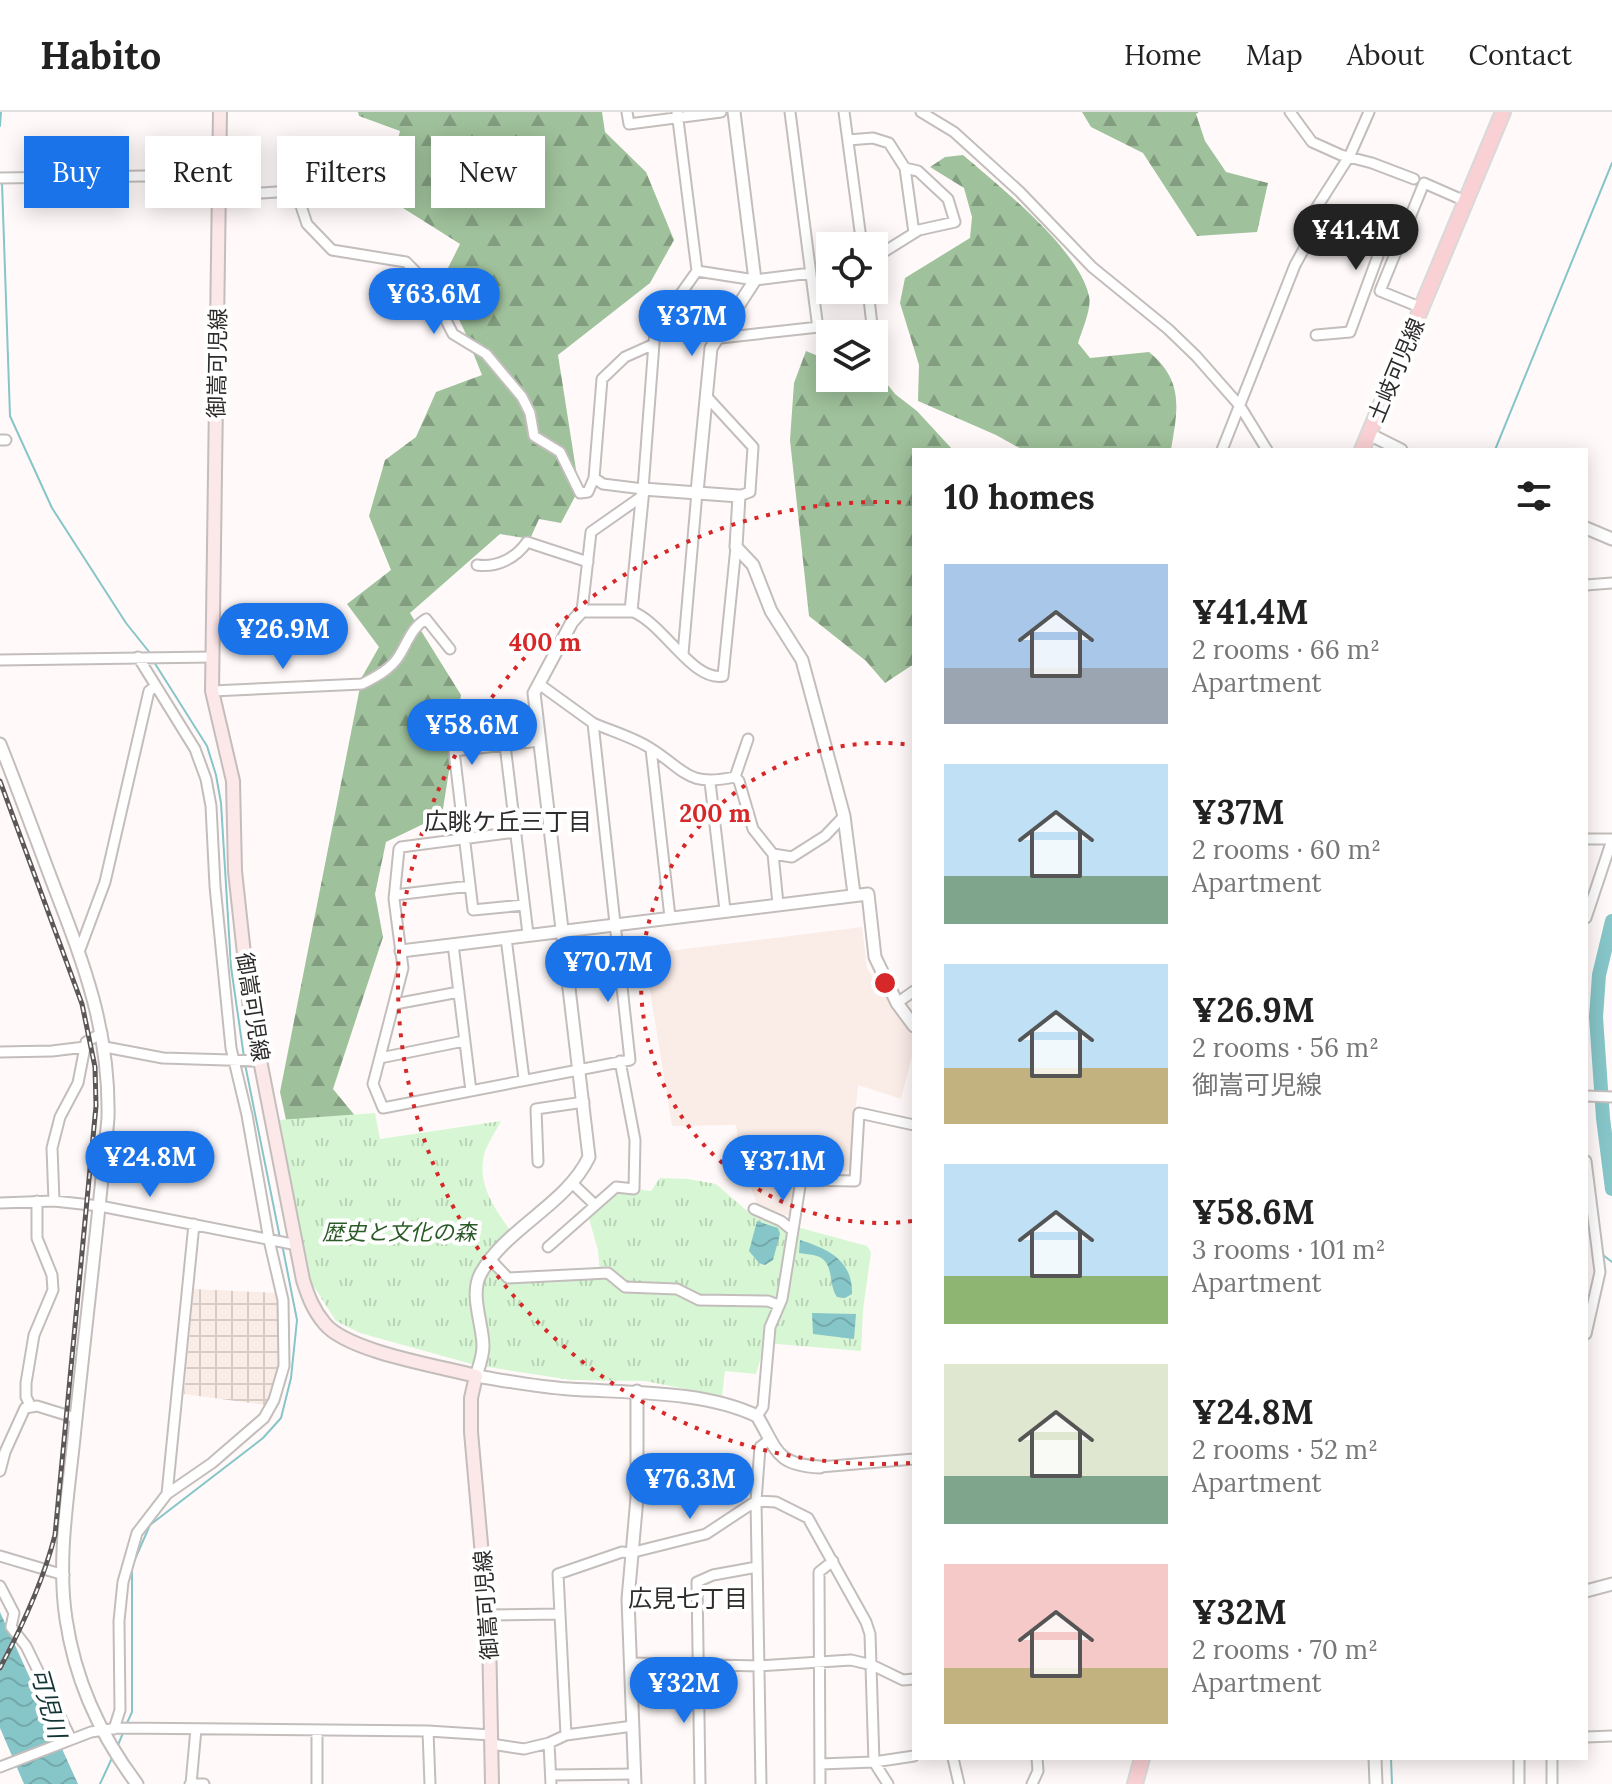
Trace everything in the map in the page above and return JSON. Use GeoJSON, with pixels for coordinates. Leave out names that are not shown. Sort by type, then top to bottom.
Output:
{"type":"FeatureCollection","features":[{"type":"Feature","properties":{"kind":"main road","name":"御嵩可児線"},"geometry":{"type":"LineString","coordinates":[[220,112],[220,136]]}},
{"type":"Feature","properties":{"kind":"main road","name":"土岐可児線"},"geometry":{"type":"LineString","coordinates":[[1363,448],[1503,112]]}},
{"type":"Feature","properties":{"kind":"main road","name":"御嵩可児線"},"geometry":{"type":"LineString","coordinates":[[219,208],[212,691],[233,781],[235,871],[250,1009],[246,1061],[297,1245],[310,1304],[326,1326],[360,1346],[476,1376],[471,1398],[471,1432],[487,1615],[492,1784]]}},
{"type":"Feature","properties":{"kind":"main road"},"geometry":{"type":"LineString","coordinates":[[1135,1784],[1141,1760]]}},
{"type":"Feature","properties":{"kind":"street"},"geometry":{"type":"LineString","coordinates":[[627,112],[629,124],[677,115],[721,112]]}},
{"type":"Feature","properties":{"kind":"street"},"geometry":{"type":"LineString","coordinates":[[683,654],[711,348],[755,280],[734,112]]}},
{"type":"Feature","properties":{"kind":"street"},"geometry":{"type":"LineString","coordinates":[[790,112],[818,320]]}},
{"type":"Feature","properties":{"kind":"street"},"geometry":{"type":"LineString","coordinates":[[844,112],[860,232]]}},
{"type":"Feature","properties":{"kind":"street"},"geometry":{"type":"LineString","coordinates":[[921,112],[954,132],[1020,192],[1092,267],[1168,329],[1240,406],[1266,448]]}},
{"type":"Feature","properties":{"kind":"street"},"geometry":{"type":"LineString","coordinates":[[1290,112],[1312,142],[1414,179]]}},
{"type":"Feature","properties":{"kind":"street"},"geometry":{"type":"LineString","coordinates":[[1223,448],[1311,229],[1315,210],[1349,157],[1369,112]]}},
{"type":"Feature","properties":{"kind":"street"},"geometry":{"type":"LineString","coordinates":[[631,611],[655,330],[697,271],[677,115]]}},
{"type":"Feature","properties":{"kind":"street"},"geometry":{"type":"LineString","coordinates":[[848,140],[882,139],[894,148],[905,168],[914,233]]}},
{"type":"Feature","properties":{"kind":"street"},"geometry":{"type":"LineString","coordinates":[[888,249],[914,233],[955,222],[948,199],[918,171],[905,168]]}},
{"type":"Feature","properties":{"kind":"street"},"geometry":{"type":"LineString","coordinates":[[5,178],[145,180]]}},
{"type":"Feature","properties":{"kind":"street"},"geometry":{"type":"LineString","coordinates":[[1422,308],[1380,291],[1424,183],[1465,201]]}},
{"type":"Feature","properties":{"kind":"street"},"geometry":{"type":"LineString","coordinates":[[261,193],[291,191],[298,197],[307,224],[332,250],[406,262],[428,285],[453,334],[486,354],[522,397],[530,413],[534,436],[560,452],[580,493],[588,492],[594,478],[602,379],[625,357],[654,344]]}},
{"type":"Feature","properties":{"kind":"street"},"geometry":{"type":"LineString","coordinates":[[1311,229],[1383,242],[1350,332],[1316,335]]}},
{"type":"Feature","properties":{"kind":"street"},"geometry":{"type":"LineString","coordinates":[[697,271],[755,280],[811,273]]}},
{"type":"Feature","properties":{"kind":"street"},"geometry":{"type":"LineString","coordinates":[[720,338],[816,327]]}},
{"type":"Feature","properties":{"kind":"street"},"geometry":{"type":"LineString","coordinates":[[594,478],[603,484],[642,493],[697,492],[739,496],[750,492],[753,447],[707,397]]}},
{"type":"Feature","properties":{"kind":"street"},"geometry":{"type":"LineString","coordinates":[[1369,434],[1372,448]]}},
{"type":"Feature","properties":{"kind":"street"},"geometry":{"type":"LineString","coordinates":[[1369,434],[1397,448]]}},
{"type":"Feature","properties":{"kind":"street"},"geometry":{"type":"LineString","coordinates":[[642,493],[593,530],[582,611],[572,622],[534,693],[589,1157],[581,1175],[480,1274],[476,1286],[484,1349],[476,1376],[566,1389],[637,1391],[732,1405],[757,1416],[769,1440],[788,1461],[799,1466],[912,1459]]}},
{"type":"Feature","properties":{"kind":"street"},"geometry":{"type":"LineString","coordinates":[[582,611],[631,611],[644,615],[695,667],[719,678],[725,672],[739,496]]}},
{"type":"Feature","properties":{"kind":"street"},"geometry":{"type":"LineString","coordinates":[[1588,529],[1612,539]]}},
{"type":"Feature","properties":{"kind":"street"},"geometry":{"type":"LineString","coordinates":[[477,565],[488,567],[518,554],[527,542],[588,562]]}},
{"type":"Feature","properties":{"kind":"street"},"geometry":{"type":"LineString","coordinates":[[736,547],[753,565],[771,611],[802,660],[844,816],[854,894]]}},
{"type":"Feature","properties":{"kind":"street"},"geometry":{"type":"LineString","coordinates":[[1588,585],[1612,583]]}},
{"type":"Feature","properties":{"kind":"street"},"geometry":{"type":"LineString","coordinates":[[212,691],[362,684],[379,675],[397,659],[415,626],[426,619],[450,649]]}},
{"type":"Feature","properties":{"kind":"street"},"geometry":{"type":"LineString","coordinates":[[137,1784],[110,1745],[112,1729],[120,1710],[119,1621],[123,1582],[137,1533],[167,1494],[249,1433],[264,1418],[274,1400],[284,1366],[283,1300],[247,1115],[246,1061],[215,886],[211,806],[206,779],[195,749],[142,657]]}},
{"type":"Feature","properties":{"kind":"street"},"geometry":{"type":"LineString","coordinates":[[0,660],[212,657]]}},
{"type":"Feature","properties":{"kind":"street"},"geometry":{"type":"LineString","coordinates":[[539,684],[593,723],[651,749],[681,772],[710,782],[735,777]]}},
{"type":"Feature","properties":{"kind":"street"},"geometry":{"type":"LineString","coordinates":[[79,952],[105,882],[149,691],[156,686]]}},
{"type":"Feature","properties":{"kind":"street"},"geometry":{"type":"LineString","coordinates":[[516,832],[399,849],[395,895],[403,968],[373,1084],[383,1108],[630,1060],[593,723]]}},
{"type":"Feature","properties":{"kind":"street"},"geometry":{"type":"LineString","coordinates":[[735,777],[748,739]]}},
{"type":"Feature","properties":{"kind":"street"},"geometry":{"type":"LineString","coordinates":[[524,905],[473,910],[454,751],[539,741]]}},
{"type":"Feature","properties":{"kind":"street"},"geometry":{"type":"LineString","coordinates":[[0,744],[79,952],[105,1047],[108,1107],[76,1418],[64,1575],[65,1617],[85,1693],[112,1729]]}},
{"type":"Feature","properties":{"kind":"street"},"geometry":{"type":"LineString","coordinates":[[505,745],[528,934]]}},
{"type":"Feature","properties":{"kind":"street"},"geometry":{"type":"LineString","coordinates":[[651,749],[670,917]]}},
{"type":"Feature","properties":{"kind":"street"},"geometry":{"type":"LineString","coordinates":[[735,777],[739,781],[753,829],[773,854],[778,904]]}},
{"type":"Feature","properties":{"kind":"street"},"geometry":{"type":"LineString","coordinates":[[710,782],[725,910]]}},
{"type":"Feature","properties":{"kind":"street"},"geometry":{"type":"LineString","coordinates":[[773,854],[792,857],[825,836],[844,816]]}},
{"type":"Feature","properties":{"kind":"street"},"geometry":{"type":"LineString","coordinates":[[1588,839],[1612,840],[1588,912]]}},
{"type":"Feature","properties":{"kind":"street"},"geometry":{"type":"LineString","coordinates":[[395,895],[470,886]]}},
{"type":"Feature","properties":{"kind":"street"},"geometry":{"type":"LineString","coordinates":[[401,951],[868,894],[875,957],[897,1003],[912,1023]]}},
{"type":"Feature","properties":{"kind":"street"},"geometry":{"type":"LineString","coordinates":[[506,938],[524,1079]]}},
{"type":"Feature","properties":{"kind":"street"},"geometry":{"type":"LineString","coordinates":[[453,944],[471,1091]]}},
{"type":"Feature","properties":{"kind":"street"},"geometry":{"type":"LineString","coordinates":[[395,1004],[459,992]]}},
{"type":"Feature","properties":{"kind":"street"},"geometry":{"type":"LineString","coordinates":[[897,1003],[912,992]]}},
{"type":"Feature","properties":{"kind":"street"},"geometry":{"type":"LineString","coordinates":[[54,1201],[52,1148],[60,1117],[78,1083],[86,1042],[102,1033]]}},
{"type":"Feature","properties":{"kind":"street"},"geometry":{"type":"LineString","coordinates":[[380,1058],[464,1041]]}},
{"type":"Feature","properties":{"kind":"street"},"geometry":{"type":"LineString","coordinates":[[0,1052],[85,1047]]}},
{"type":"Feature","properties":{"kind":"street"},"geometry":{"type":"LineString","coordinates":[[105,1047],[163,1058],[246,1061]]}},
{"type":"Feature","properties":{"kind":"street"},"geometry":{"type":"LineString","coordinates":[[548,1247],[616,1187],[634,1189],[635,1140],[620,1061]]}},
{"type":"Feature","properties":{"kind":"street"},"geometry":{"type":"LineString","coordinates":[[1588,1096],[1612,1097]]}},
{"type":"Feature","properties":{"kind":"street"},"geometry":{"type":"LineString","coordinates":[[538,1162],[536,1109],[584,1102]]}},
{"type":"Feature","properties":{"kind":"street"},"geometry":{"type":"LineString","coordinates":[[757,1416],[763,1407],[770,1327],[782,1299],[801,1180],[855,1181],[859,1113],[912,1125]]}},
{"type":"Feature","properties":{"kind":"street"},"geometry":{"type":"LineString","coordinates":[[1588,1176],[1599,1267],[1588,1326]]}},
{"type":"Feature","properties":{"kind":"street"},"geometry":{"type":"LineString","coordinates":[[572,1183],[595,1205]]}},
{"type":"Feature","properties":{"kind":"street"},"geometry":{"type":"LineString","coordinates":[[37,1201],[37,1238],[52,1275],[53,1290],[34,1335],[26,1397],[30,1405],[76,1418]]}},
{"type":"Feature","properties":{"kind":"street"},"geometry":{"type":"LineString","coordinates":[[0,1203],[54,1201],[100,1206],[297,1245]]}},
{"type":"Feature","properties":{"kind":"street"},"geometry":{"type":"LineString","coordinates":[[754,1209],[781,1221],[792,1230]]}},
{"type":"Feature","properties":{"kind":"street"},"geometry":{"type":"LineString","coordinates":[[167,1494],[194,1224]]}},
{"type":"Feature","properties":{"kind":"street"},"geometry":{"type":"LineString","coordinates":[[491,1260],[508,1278],[608,1273],[625,1287],[677,1289],[699,1300],[768,1301],[778,1305]]}},
{"type":"Feature","properties":{"kind":"street"},"geometry":{"type":"LineString","coordinates":[[549,1743],[551,1780],[635,1779],[628,1599],[637,1498],[637,1391]]}},
{"type":"Feature","properties":{"kind":"street"},"geometry":{"type":"LineString","coordinates":[[0,1471],[25,1408],[30,1405]]}},
{"type":"Feature","properties":{"kind":"street"},"geometry":{"type":"LineString","coordinates":[[761,1784],[756,1501],[760,1447],[769,1440]]}},
{"type":"Feature","properties":{"kind":"street"},"geometry":{"type":"LineString","coordinates":[[566,1735],[558,1574],[622,1552],[630,1553],[706,1534],[756,1501],[776,1502],[808,1518],[866,1622],[872,1665],[874,1762],[888,1784]]}},
{"type":"Feature","properties":{"kind":"street"},"geometry":{"type":"LineString","coordinates":[[0,1556],[64,1575]]}},
{"type":"Feature","properties":{"kind":"street"},"geometry":{"type":"LineString","coordinates":[[820,1784],[819,1572],[833,1561]]}},
{"type":"Feature","properties":{"kind":"street"},"geometry":{"type":"LineString","coordinates":[[700,1784],[697,1582],[713,1575],[757,1567]]}},
{"type":"Feature","properties":{"kind":"street"},"geometry":{"type":"LineString","coordinates":[[1588,1590],[1612,1584]]}},
{"type":"Feature","properties":{"kind":"street"},"geometry":{"type":"LineString","coordinates":[[0,1586],[14,1613],[11,1627],[26,1646],[68,1740]]}},
{"type":"Feature","properties":{"kind":"street"},"geometry":{"type":"LineString","coordinates":[[487,1615],[560,1614]]}},
{"type":"Feature","properties":{"kind":"street"},"geometry":{"type":"LineString","coordinates":[[632,1663],[700,1667],[851,1660],[872,1665],[903,1680],[912,1679]]}},
{"type":"Feature","properties":{"kind":"street"},"geometry":{"type":"LineString","coordinates":[[3,1766],[68,1740],[112,1729],[428,1731],[491,1740],[524,1749],[566,1735],[633,1726]]}},
{"type":"Feature","properties":{"kind":"street"},"geometry":{"type":"LineString","coordinates":[[196,1729],[190,1784],[204,1784]]}},
{"type":"Feature","properties":{"kind":"street"},"geometry":{"type":"LineString","coordinates":[[317,1731],[317,1784]]}},
{"type":"Feature","properties":{"kind":"street"},"geometry":{"type":"LineString","coordinates":[[428,1731],[430,1784]]}},
{"type":"Feature","properties":{"kind":"street"},"geometry":{"type":"LineString","coordinates":[[1588,1737],[1612,1736]]}},
{"type":"Feature","properties":{"kind":"street"},"geometry":{"type":"LineString","coordinates":[[820,1764],[874,1762],[912,1756]]}},
{"type":"Feature","properties":{"kind":"street"},"geometry":{"type":"LineString","coordinates":[[953,1760],[959,1784]]}},
{"type":"Feature","properties":{"kind":"street"},"geometry":{"type":"LineString","coordinates":[[1032,1784],[1038,1771],[1037,1760]]}},
{"type":"Feature","properties":{"kind":"street"},"geometry":{"type":"LineString","coordinates":[[1375,1760],[1376,1784]]}},
{"type":"Feature","properties":{"kind":"street"},"geometry":{"type":"LineString","coordinates":[[1519,1760],[1519,1784]]}},
{"type":"Feature","properties":{"kind":"street"},"geometry":{"type":"LineString","coordinates":[[1552,1760],[1552,1784]]}},
{"type":"Feature","properties":{"kind":"shaded area"},"geometry":{"type":"Polygon","coordinates":[[[862,927],[867,968],[912,1034],[912,1056],[901,1099],[858,1085],[850,1171],[800,1166],[789,1216],[757,1204],[742,1165],[736,1125],[672,1126],[644,954],[862,927]]]}},
{"type":"Feature","properties":{"kind":"shaded area"},"geometry":{"type":"Polygon","coordinates":[[[194,1289],[278,1293],[281,1358],[276,1387],[265,1405],[184,1394],[194,1289]]]}},
{"type":"Feature","properties":{"kind":"green space"},"geometry":{"type":"Polygon","coordinates":[[[358,112],[602,112],[605,132],[646,172],[674,240],[650,283],[558,355],[579,489],[561,523],[539,519],[530,539],[500,534],[410,613],[461,695],[442,815],[386,842],[375,894],[383,937],[333,1089],[375,1140],[297,1171],[280,1092],[362,677],[379,647],[347,604],[391,570],[369,516],[385,460],[416,437],[436,392],[482,375],[441,282],[460,244],[403,208],[415,208],[415,136],[399,136],[400,131],[359,116],[358,112]]]}},
{"type":"Feature","properties":{"kind":"green space"},"geometry":{"type":"Polygon","coordinates":[[[1082,112],[1199,112],[1196,114],[1205,141],[1226,172],[1268,183],[1257,232],[1197,236],[1143,153],[1091,127],[1082,112]]]}},
{"type":"Feature","properties":{"kind":"green space"},"geometry":{"type":"Polygon","coordinates":[[[963,155],[1036,220],[1070,258],[1082,278],[1090,301],[1078,343],[1090,358],[1149,352],[1160,363],[1176,396],[1171,448],[1019,448],[918,401],[919,365],[900,303],[905,278],[970,238],[972,217],[964,188],[930,167],[945,157],[963,155]]]}},
{"type":"Feature","properties":{"kind":"green space"},"geometry":{"type":"Polygon","coordinates":[[[806,351],[816,355],[816,392],[888,392],[888,385],[951,448],[912,448],[912,665],[885,683],[866,661],[809,616],[790,440],[794,383],[806,351]]]}},
{"type":"Feature","properties":{"kind":"green space","name":"歴史と文化の森"},"geometry":{"type":"Polygon","coordinates":[[[375,1113],[380,1139],[501,1121],[485,1151],[483,1178],[490,1198],[514,1236],[491,1260],[509,1278],[600,1274],[598,1250],[587,1212],[616,1187],[651,1191],[660,1178],[716,1184],[746,1210],[867,1246],[871,1252],[861,1351],[765,1343],[756,1374],[725,1371],[722,1396],[645,1381],[571,1380],[475,1365],[360,1333],[336,1321],[311,1282],[278,1120],[375,1113]]]}},
{"type":"Feature","properties":{"kind":"water"},"geometry":{"type":"Polygon","coordinates":[[[757,1221],[778,1228],[780,1234],[773,1260],[765,1265],[759,1263],[749,1251],[757,1221]]]}},
{"type":"Feature","properties":{"kind":"water"},"geometry":{"type":"Polygon","coordinates":[[[800,1240],[829,1252],[844,1265],[852,1294],[845,1298],[837,1297],[825,1261],[799,1253],[800,1240]]]}},
{"type":"Feature","properties":{"kind":"water"},"geometry":{"type":"Polygon","coordinates":[[[812,1313],[856,1314],[854,1339],[813,1334],[812,1313]]]}},
{"type":"Feature","properties":{"kind":"water"},"geometry":{"type":"Polygon","coordinates":[[[0,1612],[78,1784],[24,1784],[0,1728],[0,1612]]]}},
{"type":"Feature","properties":{"kind":"waterway"},"geometry":{"type":"LineString","coordinates":[[0,126],[1,112]]}},
{"type":"Feature","properties":{"kind":"waterway"},"geometry":{"type":"LineString","coordinates":[[1496,448],[1612,163]]}},
{"type":"Feature","properties":{"kind":"waterway"},"geometry":{"type":"LineString","coordinates":[[2,183],[10,416],[52,508],[126,623],[150,653]]}},
{"type":"Feature","properties":{"kind":"waterway"},"geometry":{"type":"LineString","coordinates":[[154,662],[207,746],[216,775],[221,803],[231,967],[244,1057]]}},
{"type":"Feature","properties":{"kind":"waterway"},"geometry":{"type":"LineString","coordinates":[[1612,921],[1599,975],[1596,1017],[1612,1189]]}},
{"type":"Feature","properties":{"kind":"waterway"},"geometry":{"type":"LineString","coordinates":[[245,1064],[280,1238]]}},
{"type":"Feature","properties":{"kind":"waterway"},"geometry":{"type":"LineString","coordinates":[[127,1723],[132,1712],[132,1566],[150,1525],[263,1438],[281,1418],[291,1378],[297,1320],[282,1244]]}},
{"type":"Feature","properties":{"kind":"waterway"},"geometry":{"type":"LineString","coordinates":[[1603,1255],[1612,1262]]}},
{"type":"Feature","properties":{"kind":"waterway"},"geometry":{"type":"LineString","coordinates":[[118,1745],[123,1733]]}},
{"type":"Feature","properties":{"kind":"waterway"},"geometry":{"type":"LineString","coordinates":[[100,1784],[112,1758]]}},
{"type":"Feature","properties":{"kind":"waterway"},"geometry":{"type":"LineString","coordinates":[[1391,1760],[1392,1784]]}},
{"type":"Feature","properties":{"kind":"railway"},"geometry":{"type":"LineString","coordinates":[[0,781],[82,1004],[95,1067],[96,1106],[55,1535],[32,1603],[0,1668]]}},
{"type":"Feature","properties":{"kind":"district","name":"広眺ケ丘三丁目"},"geometry":{"type":"Point","coordinates":[508,822]}},
{"type":"Feature","properties":{"kind":"district","name":"広見七丁目"},"geometry":{"type":"Point","coordinates":[688,1599]}},
{"type":"Feature","properties":{"kind":"water label","name":"可児川"},"geometry":{"type":"Point","coordinates":[48,1703]}}]}
